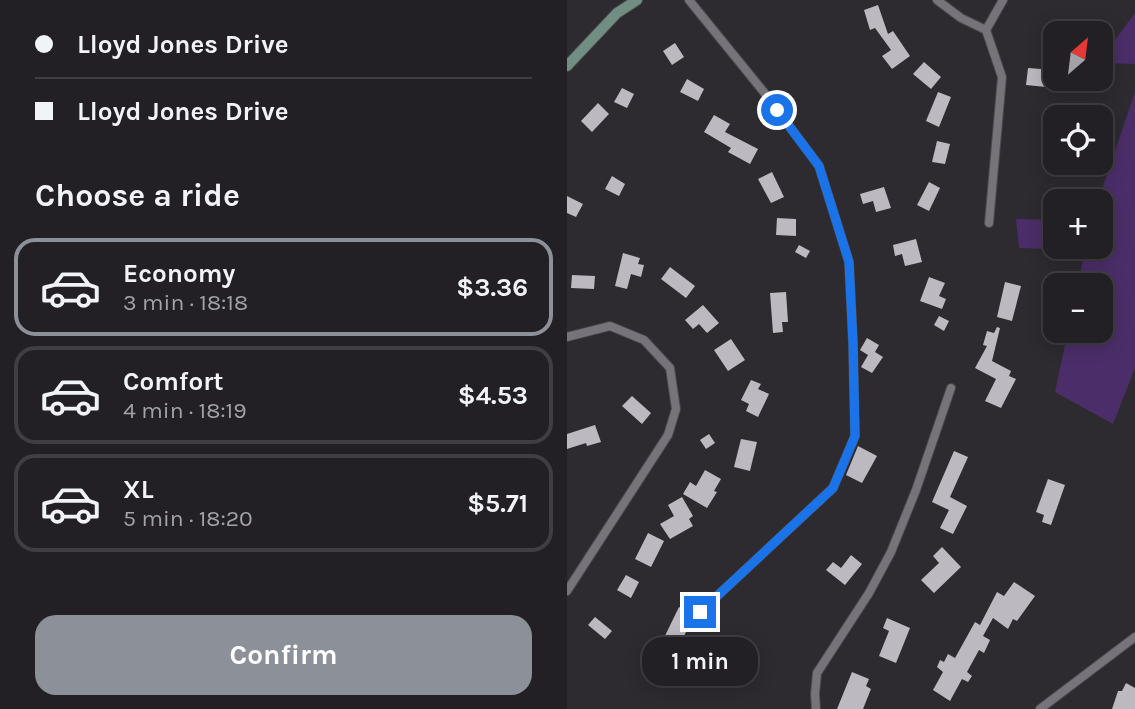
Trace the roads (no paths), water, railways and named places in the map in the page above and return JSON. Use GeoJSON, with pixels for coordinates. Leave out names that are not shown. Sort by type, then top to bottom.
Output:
{"type":"FeatureCollection","features":[{"type":"Feature","properties":{"kind":"street"},"geometry":{"type":"LineString","coordinates":[[567,66],[617,13],[637,0]]}},
{"type":"Feature","properties":{"kind":"street"},"geometry":{"type":"LineString","coordinates":[[689,0],[763,91],[819,166],[849,262],[855,436],[833,488],[700,612]]}},
{"type":"Feature","properties":{"kind":"street"},"geometry":{"type":"LineString","coordinates":[[937,0],[961,18],[986,30],[1002,77],[989,223]]}},
{"type":"Feature","properties":{"kind":"street"},"geometry":{"type":"LineString","coordinates":[[986,30],[1003,0]]}},
{"type":"Feature","properties":{"kind":"street"},"geometry":{"type":"LineString","coordinates":[[567,337],[610,326],[644,340],[670,368],[676,408],[668,435],[567,591]]}},
{"type":"Feature","properties":{"kind":"street"},"geometry":{"type":"LineString","coordinates":[[816,709],[817,673],[869,593],[891,552],[916,490],[951,388]]}},
{"type":"Feature","properties":{"kind":"street"},"geometry":{"type":"LineString","coordinates":[[1040,709],[1135,637]]}}]}
